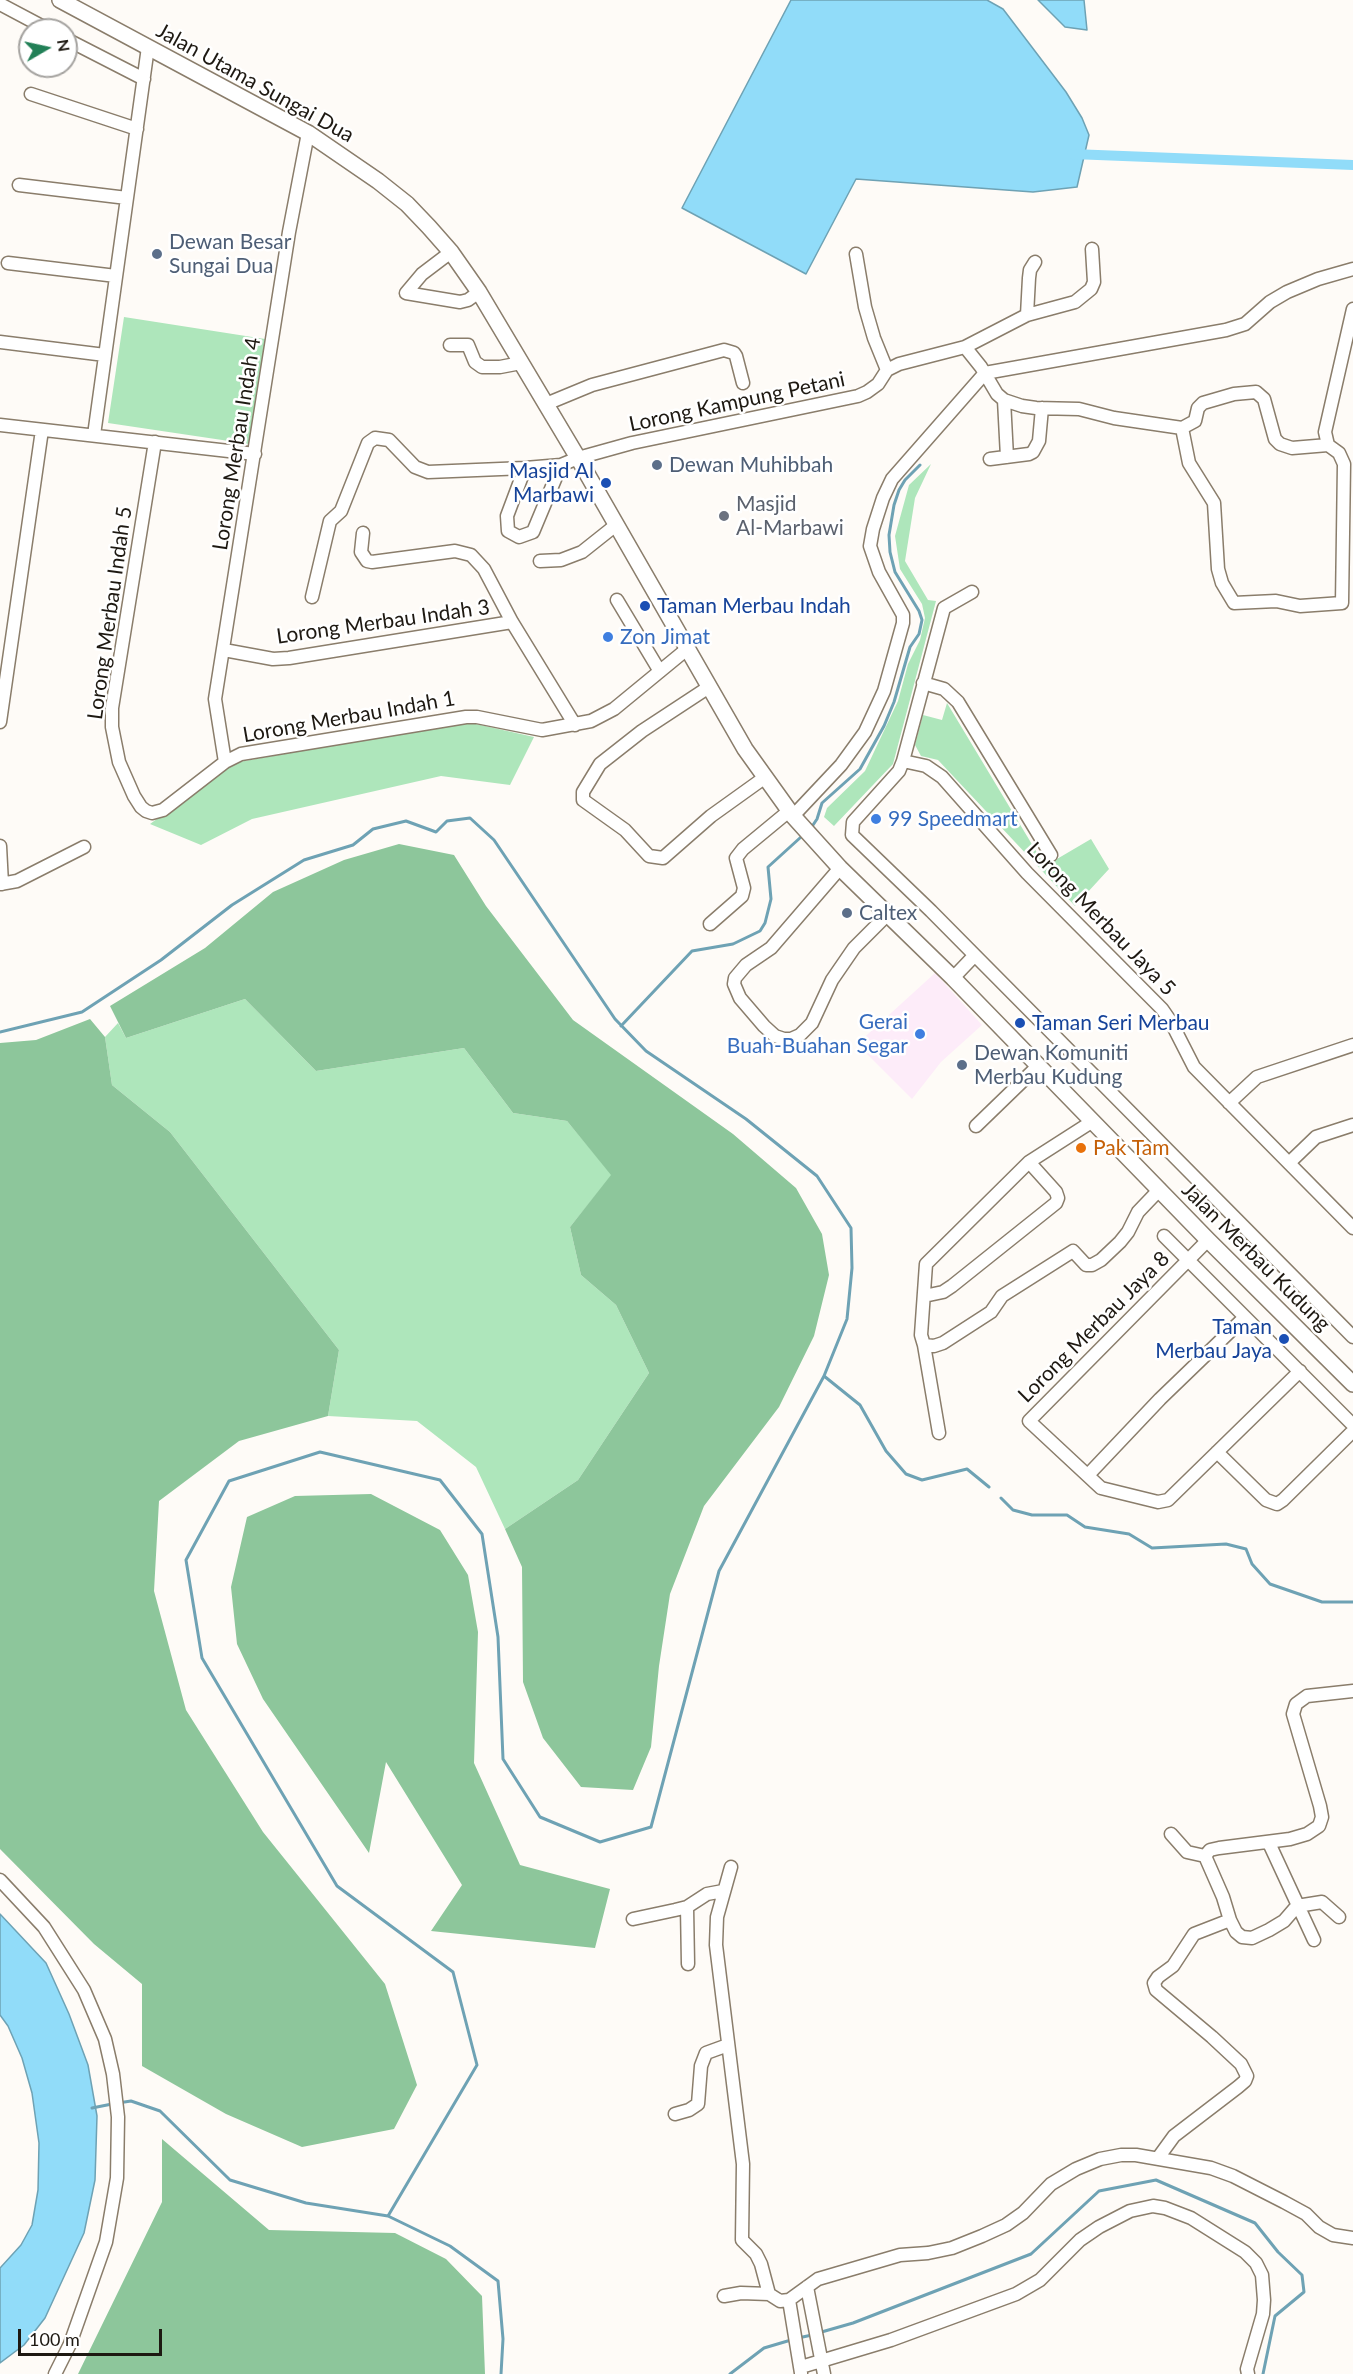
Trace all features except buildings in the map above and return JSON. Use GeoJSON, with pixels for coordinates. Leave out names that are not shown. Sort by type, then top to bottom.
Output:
{"type":"FeatureCollection","features":[{"type":"Feature","properties":{"kind":"main road","name":"Jalan Utama Sungai Dua"},"geometry":{"type":"LineString","coordinates":[[60,0],[308,133],[340,153],[406,204],[451,252],[479,292],[578,458]]}},
{"type":"Feature","properties":{"kind":"main road","name":"Jalan Merbau Kudung"},"geometry":{"type":"LineString","coordinates":[[578,458],[745,749],[791,813],[840,868],[953,978],[1208,1240],[1353,1384]]}},
{"type":"Feature","properties":{"kind":"street"},"geometry":{"type":"LineString","coordinates":[[0,4],[26,18]]}},
{"type":"Feature","properties":{"kind":"street"},"geometry":{"type":"LineString","coordinates":[[78,45],[144,79]]}},
{"type":"Feature","properties":{"kind":"street"},"geometry":{"type":"LineString","coordinates":[[93,435],[148,47]]}},
{"type":"Feature","properties":{"kind":"street"},"geometry":{"type":"LineString","coordinates":[[32,93],[137,129]]}},
{"type":"Feature","properties":{"kind":"street","name":"Lorong Merbau Indah 4"},"geometry":{"type":"LineString","coordinates":[[225,762],[215,699],[289,232],[308,133]]}},
{"type":"Feature","properties":{"kind":"street"},"geometry":{"type":"LineString","coordinates":[[19,185],[127,198]]}},
{"type":"Feature","properties":{"kind":"street","name":"Lorong Kampung Petani"},"geometry":{"type":"LineString","coordinates":[[312,597],[330,521],[341,511],[368,443],[375,438],[389,440],[415,467],[428,472],[525,468],[561,465],[632,443],[824,404],[867,392],[878,384],[887,370],[911,360],[965,347],[1028,315],[1075,302],[1091,290],[1095,274],[1092,249]]}},
{"type":"Feature","properties":{"kind":"street"},"geometry":{"type":"LineString","coordinates":[[451,252],[422,274],[406,293],[460,302],[468,300],[479,292]]}},
{"type":"Feature","properties":{"kind":"street"},"geometry":{"type":"LineString","coordinates":[[856,254],[865,307],[874,339],[887,370]]}},
{"type":"Feature","properties":{"kind":"street"},"geometry":{"type":"LineString","coordinates":[[1028,315],[1030,270],[1035,262]]}},
{"type":"Feature","properties":{"kind":"street"},"geometry":{"type":"LineString","coordinates":[[8,263],[116,276]]}},
{"type":"Feature","properties":{"kind":"street"},"geometry":{"type":"LineString","coordinates":[[710,924],[742,896],[744,888],[736,858],[743,849],[791,813],[841,765],[864,732],[884,691],[900,635],[903,615],[879,572],[870,546],[883,498],[892,479],[985,373],[1226,330],[1245,324],[1270,302],[1287,292],[1318,279],[1352,271]]}},
{"type":"Feature","properties":{"kind":"street"},"geometry":{"type":"LineString","coordinates":[[1328,445],[1325,432],[1353,309]]}},
{"type":"Feature","properties":{"kind":"street"},"geometry":{"type":"LineString","coordinates":[[0,342],[105,355]]}},
{"type":"Feature","properties":{"kind":"street"},"geometry":{"type":"LineString","coordinates":[[450,345],[468,345],[475,362],[482,367],[500,367],[521,363]]}},
{"type":"Feature","properties":{"kind":"street"},"geometry":{"type":"LineString","coordinates":[[965,347],[985,373],[997,394],[1004,400],[1022,406],[1079,409],[1114,418],[1182,428],[1195,421],[1198,408],[1203,403],[1234,394],[1257,392],[1264,399],[1275,440],[1292,448],[1328,445],[1339,453],[1344,464],[1342,603],[1300,606],[1276,601],[1234,603],[1222,583],[1218,569],[1214,503],[1189,463],[1182,428]]}},
{"type":"Feature","properties":{"kind":"street"},"geometry":{"type":"LineString","coordinates":[[546,404],[592,385],[724,351],[734,353],[736,356],[743,383]]}},
{"type":"Feature","properties":{"kind":"street"},"geometry":{"type":"LineString","coordinates":[[1004,400],[1007,457]]}},
{"type":"Feature","properties":{"kind":"street"},"geometry":{"type":"LineString","coordinates":[[990,459],[1029,454],[1037,447],[1041,431],[1042,408]]}},
{"type":"Feature","properties":{"kind":"street"},"geometry":{"type":"LineString","coordinates":[[0,425],[255,454]]}},
{"type":"Feature","properties":{"kind":"street"},"geometry":{"type":"LineString","coordinates":[[0,722],[42,430]]}},
{"type":"Feature","properties":{"kind":"street","name":"Lorong Merbau Indah 5"},"geometry":{"type":"LineString","coordinates":[[152,813],[141,807],[134,796],[119,762],[112,727],[116,687],[155,442]]}},
{"type":"Feature","properties":{"kind":"street"},"geometry":{"type":"LineString","coordinates":[[525,468],[507,516],[508,531],[519,537],[533,532],[561,465]]}},
{"type":"Feature","properties":{"kind":"street"},"geometry":{"type":"LineString","coordinates":[[540,561],[561,560],[582,552],[616,525]]}},
{"type":"Feature","properties":{"kind":"street"},"geometry":{"type":"LineString","coordinates":[[363,533],[362,552],[367,561],[455,551],[464,551],[471,555],[484,569],[512,622],[575,725]]}},
{"type":"Feature","properties":{"kind":"street"},"geometry":{"type":"LineString","coordinates":[[972,592],[944,608],[899,771],[853,822],[852,835],[1353,1337]]}},
{"type":"Feature","properties":{"kind":"street"},"geometry":{"type":"LineString","coordinates":[[617,600],[659,670]]}},
{"type":"Feature","properties":{"kind":"street","name":"Lorong Merbau Indah 3"},"geometry":{"type":"LineString","coordinates":[[224,650],[273,659],[289,658],[512,622]]}},
{"type":"Feature","properties":{"kind":"street","name":"Lorong Merbau Indah 1"},"geometry":{"type":"LineString","coordinates":[[152,813],[163,810],[225,762],[241,754],[466,717],[477,717],[533,729],[554,729],[591,721],[614,709],[687,649]]}},
{"type":"Feature","properties":{"kind":"street"},"geometry":{"type":"LineString","coordinates":[[923,683],[944,689],[958,702],[1050,855]]}},
{"type":"Feature","properties":{"kind":"street"},"geometry":{"type":"LineString","coordinates":[[710,687],[642,731],[600,764],[583,792],[583,800],[625,830],[649,856],[663,858],[711,816],[764,778]]}},
{"type":"Feature","properties":{"kind":"street","name":"Lorong Merbau Jaya 5"},"geometry":{"type":"LineString","coordinates":[[903,761],[926,766],[942,777],[1027,873],[1162,1009],[1194,1067],[1352,1226]]}},
{"type":"Feature","properties":{"kind":"street"},"geometry":{"type":"LineString","coordinates":[[0,846],[1,884],[17,881],[84,847]]}},
{"type":"Feature","properties":{"kind":"street"},"geometry":{"type":"LineString","coordinates":[[840,868],[771,948],[746,965],[735,978],[734,984],[740,998],[770,1031],[784,1039],[800,1035],[812,1023],[832,980],[854,948],[888,914]]}},
{"type":"Feature","properties":{"kind":"street"},"geometry":{"type":"LineString","coordinates":[[953,978],[974,956]]}},
{"type":"Feature","properties":{"kind":"street"},"geometry":{"type":"LineString","coordinates":[[1229,1103],[1257,1077],[1353,1046]]}},
{"type":"Feature","properties":{"kind":"street"},"geometry":{"type":"LineString","coordinates":[[976,1126],[1038,1066]]}},
{"type":"Feature","properties":{"kind":"street"},"geometry":{"type":"LineString","coordinates":[[939,1433],[921,1335],[924,1270],[930,1259],[1029,1162],[1093,1121]]}},
{"type":"Feature","properties":{"kind":"street"},"geometry":{"type":"LineString","coordinates":[[1289,1163],[1316,1137],[1353,1125]]}},
{"type":"Feature","properties":{"kind":"street"},"geometry":{"type":"LineString","coordinates":[[924,1296],[943,1292],[952,1286],[1056,1203],[1058,1198],[1056,1192],[1029,1162]]}},
{"type":"Feature","properties":{"kind":"street"},"geometry":{"type":"LineString","coordinates":[[924,1345],[934,1346],[943,1343],[990,1312],[1002,1296],[1073,1251],[1086,1265],[1092,1265],[1101,1260],[1120,1242],[1138,1212],[1160,1189]]}},
{"type":"Feature","properties":{"kind":"street"},"geometry":{"type":"LineString","coordinates":[[1164,1236],[1353,1425]]}},
{"type":"Feature","properties":{"kind":"street","name":"Lorong Merbau Jaya 8"},"geometry":{"type":"LineString","coordinates":[[1088,1475],[1029,1421],[1208,1240]]}},
{"type":"Feature","properties":{"kind":"street"},"geometry":{"type":"LineString","coordinates":[[1245,1317],[1088,1475],[1101,1488],[1109,1491],[1158,1502],[1168,1500],[1299,1371]]}},
{"type":"Feature","properties":{"kind":"street"},"geometry":{"type":"LineString","coordinates":[[1217,1452],[1266,1500],[1277,1503],[1283,1500],[1353,1431]]}},
{"type":"Feature","properties":{"kind":"street"},"geometry":{"type":"LineString","coordinates":[[1205,1856],[1210,1850],[1269,1843],[1307,1833],[1319,1826],[1322,1817],[1314,1782],[1293,1714],[1296,1704],[1307,1696],[1353,1691]]}},
{"type":"Feature","properties":{"kind":"street"},"geometry":{"type":"LineString","coordinates":[[1171,1834],[1186,1852],[1205,1856]]}},
{"type":"Feature","properties":{"kind":"street"},"geometry":{"type":"LineString","coordinates":[[1269,1843],[1314,1940]]}},
{"type":"Feature","properties":{"kind":"street"},"geometry":{"type":"LineString","coordinates":[[1205,1856],[1223,1897],[1230,1920],[1236,1932],[1242,1937],[1252,1938],[1284,1921],[1297,1906],[1322,1902],[1339,1917]]}},
{"type":"Feature","properties":{"kind":"street"},"geometry":{"type":"LineString","coordinates":[[731,1867],[717,1917],[716,1945],[743,2164],[740,2224],[742,2240],[756,2254],[769,2294]]}},
{"type":"Feature","properties":{"kind":"street"},"geometry":{"type":"LineString","coordinates":[[0,1880],[44,1927],[84,1990],[105,2039],[113,2074],[118,2117],[117,2178],[106,2242],[70,2344],[55,2374]]}},
{"type":"Feature","properties":{"kind":"street"},"geometry":{"type":"LineString","coordinates":[[633,1919],[687,1907],[707,1894],[723,1891]]}},
{"type":"Feature","properties":{"kind":"street"},"geometry":{"type":"LineString","coordinates":[[687,1907],[688,1964]]}},
{"type":"Feature","properties":{"kind":"street"},"geometry":{"type":"LineString","coordinates":[[1158,2158],[1174,2136],[1245,2081],[1247,2076],[1241,2064],[1156,1990],[1154,1983],[1158,1977],[1173,1966],[1194,1934],[1230,1920]]}},
{"type":"Feature","properties":{"kind":"street"},"geometry":{"type":"LineString","coordinates":[[675,2114],[689,2110],[698,2104],[701,2066],[706,2053],[728,2045]]}},
{"type":"Feature","properties":{"kind":"street"},"geometry":{"type":"LineString","coordinates":[[724,2296],[741,2293],[769,2294],[780,2301],[789,2300],[818,2280],[842,2272],[900,2255],[952,2248],[1006,2225],[1023,2213],[1051,2184],[1076,2169],[1100,2159],[1128,2155],[1211,2168],[1233,2176],[1306,2214],[1319,2227],[1333,2235],[1353,2238]]}},
{"type":"Feature","properties":{"kind":"street"},"geometry":{"type":"LineString","coordinates":[[789,2300],[801,2370],[821,2361],[912,2333],[1030,2287],[1080,2240],[1099,2227],[1130,2211],[1153,2206],[1191,2218],[1245,2252],[1256,2263],[1262,2275],[1263,2314],[1247,2369],[1248,2374]]}},
{"type":"Feature","properties":{"kind":"street"},"geometry":{"type":"LineString","coordinates":[[807,2287],[824,2374]]}},
{"type":"Feature","properties":{"kind":"shaded area","name":"Gerai Buah-Buahan Segar"},"geometry":{"type":"Polygon","coordinates":[[[935,973],[982,1025],[941,1062],[912,1099],[857,1044],[935,973]]]}},
{"type":"Feature","properties":{"kind":"green space"},"geometry":{"type":"Polygon","coordinates":[[[124,317],[265,339],[249,444],[108,423],[124,317]]]}},
{"type":"Feature","properties":{"kind":"green space"},"geometry":{"type":"Polygon","coordinates":[[[931,464],[915,498],[905,561],[928,600],[936,601],[893,764],[834,826],[824,817],[827,808],[865,771],[898,701],[908,664],[920,640],[925,618],[922,604],[900,569],[895,536],[909,485],[931,464]]]}},
{"type":"Feature","properties":{"kind":"green space"},"geometry":{"type":"Polygon","coordinates":[[[947,703],[1045,866],[1091,839],[1109,869],[1075,906],[938,760],[921,756],[915,745],[923,715],[942,720],[947,703]]]}},
{"type":"Feature","properties":{"kind":"green space"},"geometry":{"type":"Polygon","coordinates":[[[467,722],[534,737],[510,785],[441,776],[252,819],[201,845],[150,824],[233,763],[467,722]]]}},
{"type":"Feature","properties":{"kind":"green space"},"geometry":{"type":"Polygon","coordinates":[[[399,844],[454,855],[486,906],[573,1020],[733,1134],[796,1188],[822,1234],[829,1275],[814,1336],[779,1407],[704,1506],[670,1594],[659,1666],[651,1747],[633,1790],[581,1787],[543,1738],[523,1682],[522,1567],[505,1529],[578,1480],[649,1373],[616,1305],[581,1275],[570,1227],[611,1175],[567,1121],[513,1113],[464,1048],[316,1071],[245,999],[126,1038],[110,1006],[205,948],[273,892],[344,860],[399,844]]]}},
{"type":"Feature","properties":{"kind":"green space"},"geometry":{"type":"Polygon","coordinates":[[[245,999],[316,1071],[464,1048],[513,1113],[567,1121],[612,1175],[570,1227],[581,1275],[616,1305],[649,1373],[578,1480],[505,1529],[476,1467],[417,1421],[328,1416],[339,1350],[170,1132],[112,1085],[105,1037],[118,1023],[126,1038],[245,999]]]}},
{"type":"Feature","properties":{"kind":"green space"},"geometry":{"type":"Polygon","coordinates":[[[90,1019],[105,1037],[112,1085],[170,1132],[339,1350],[328,1416],[239,1441],[159,1501],[154,1591],[186,1710],[263,1832],[385,1984],[417,2085],[394,2129],[302,2147],[226,2114],[142,2066],[142,1984],[94,1944],[0,1849],[0,1043],[36,1040],[90,1019]]]}},
{"type":"Feature","properties":{"kind":"green space"},"geometry":{"type":"Polygon","coordinates":[[[371,1494],[440,1530],[468,1575],[478,1632],[474,1763],[520,1865],[610,1889],[595,1948],[431,1931],[462,1885],[386,1762],[369,1853],[263,1699],[237,1644],[231,1587],[247,1517],[295,1496],[371,1494]]]}},
{"type":"Feature","properties":{"kind":"green space"},"geometry":{"type":"Polygon","coordinates":[[[162,2139],[269,2230],[395,2233],[446,2259],[482,2296],[485,2374],[78,2374],[162,2202],[162,2139]]]}},
{"type":"Feature","properties":{"kind":"water"},"geometry":{"type":"Polygon","coordinates":[[[791,0],[987,0],[1003,9],[1066,92],[1082,118],[1089,135],[1077,187],[1033,192],[856,179],[806,274],[682,208],[791,0]]]}},
{"type":"Feature","properties":{"kind":"water"},"geometry":{"type":"Polygon","coordinates":[[[1038,0],[1084,0],[1087,30],[1065,27],[1038,0]]]}},
{"type":"Feature","properties":{"kind":"water"},"geometry":{"type":"Polygon","coordinates":[[[0,1914],[46,1963],[69,2014],[88,2065],[97,2116],[95,2180],[84,2233],[45,2318],[24,2345],[0,2363],[0,2268],[21,2245],[32,2225],[38,2190],[39,2143],[32,2093],[22,2058],[8,2026],[0,2015],[0,1914]]]}},
{"type":"Feature","properties":{"kind":"waterway"},"geometry":{"type":"LineString","coordinates":[[1072,154],[1353,165]]}},
{"type":"Feature","properties":{"kind":"waterway"},"geometry":{"type":"LineString","coordinates":[[811,828],[817,819],[822,803],[860,769],[884,726],[894,702],[910,647],[919,634],[922,620],[895,572],[889,535],[899,490],[905,480],[920,465]]}},
{"type":"Feature","properties":{"kind":"waterway"},"geometry":{"type":"LineString","coordinates":[[0,1032],[82,1012],[161,960],[232,905],[304,860],[353,845],[373,829],[406,821],[436,832],[447,821],[470,818],[494,840],[615,1019],[646,1051],[746,1119],[817,1176],[851,1228],[852,1268],[847,1319],[824,1376],[719,1571],[651,1827],[600,1842],[540,1817],[503,1759],[498,1637],[482,1534],[440,1480],[320,1452],[229,1481],[186,1560],[202,1658],[337,1886],[453,1972],[477,2065],[388,2216],[450,2246],[498,2281],[503,2339],[501,2374]]}},
{"type":"Feature","properties":{"kind":"waterway"},"geometry":{"type":"LineString","coordinates":[[621,1026],[692,951],[733,944],[760,931],[765,923],[771,899],[768,867],[801,837]]}},
{"type":"Feature","properties":{"kind":"waterway"},"geometry":{"type":"LineString","coordinates":[[824,1376],[860,1405],[886,1451],[906,1474],[922,1480],[967,1469],[989,1487]]}},
{"type":"Feature","properties":{"kind":"waterway"},"geometry":{"type":"LineString","coordinates":[[1001,1498],[1013,1510],[1032,1515],[1067,1515],[1085,1527],[1129,1534],[1152,1548],[1226,1544],[1246,1549],[1252,1564],[1270,1584],[1322,1602],[1353,1602]]}},
{"type":"Feature","properties":{"kind":"waterway"},"geometry":{"type":"LineString","coordinates":[[118,2103],[131,2101],[160,2111],[230,2180],[306,2203],[388,2216]]}},
{"type":"Feature","properties":{"kind":"waterway"},"geometry":{"type":"LineString","coordinates":[[92,2108],[112,2104]]}},
{"type":"Feature","properties":{"kind":"waterway"},"geometry":{"type":"LineString","coordinates":[[818,2333],[853,2323],[1031,2254],[1099,2191],[1156,2180],[1255,2223],[1278,2252],[1302,2275],[1304,2292],[1275,2316],[1263,2374]]}},
{"type":"Feature","properties":{"kind":"waterway"},"geometry":{"type":"LineString","coordinates":[[798,2338],[812,2335]]}},
{"type":"Feature","properties":{"kind":"waterway"},"geometry":{"type":"LineString","coordinates":[[730,2374],[764,2348],[791,2340]]}},
{"type":"Feature","properties":{"kind":"place","name":"Dewan Besar Sungai Dua"},"geometry":{"type":"Point","coordinates":[157,254]}},
{"type":"Feature","properties":{"kind":"place","name":"Dewan Muhibbah"},"geometry":{"type":"Point","coordinates":[657,465]}},
{"type":"Feature","properties":{"kind":"place","name":"Masjid Al Marbawi"},"geometry":{"type":"Point","coordinates":[606,483]}},
{"type":"Feature","properties":{"kind":"place","name":"Masjid Al-Marbawi"},"geometry":{"type":"Point","coordinates":[724,516]}},
{"type":"Feature","properties":{"kind":"place","name":"Taman Merbau Indah"},"geometry":{"type":"Point","coordinates":[645,606]}},
{"type":"Feature","properties":{"kind":"place","name":"Zon Jimat"},"geometry":{"type":"Point","coordinates":[608,637]}},
{"type":"Feature","properties":{"kind":"place","name":"99 Speedmart"},"geometry":{"type":"Point","coordinates":[876,819]}},
{"type":"Feature","properties":{"kind":"place","name":"Caltex"},"geometry":{"type":"Point","coordinates":[847,913]}},
{"type":"Feature","properties":{"kind":"place","name":"Taman Seri Merbau"},"geometry":{"type":"Point","coordinates":[1020,1023]}},
{"type":"Feature","properties":{"kind":"place","name":"Gerai Buah-Buahan Segar"},"geometry":{"type":"Point","coordinates":[920,1034]}},
{"type":"Feature","properties":{"kind":"place","name":"Dewan Komuniti Merbau Kudung"},"geometry":{"type":"Point","coordinates":[962,1065]}},
{"type":"Feature","properties":{"kind":"place","name":"Pak Tam"},"geometry":{"type":"Point","coordinates":[1081,1148]}},
{"type":"Feature","properties":{"kind":"place","name":"Taman Merbau Jaya"},"geometry":{"type":"Point","coordinates":[1284,1339]}}]}
